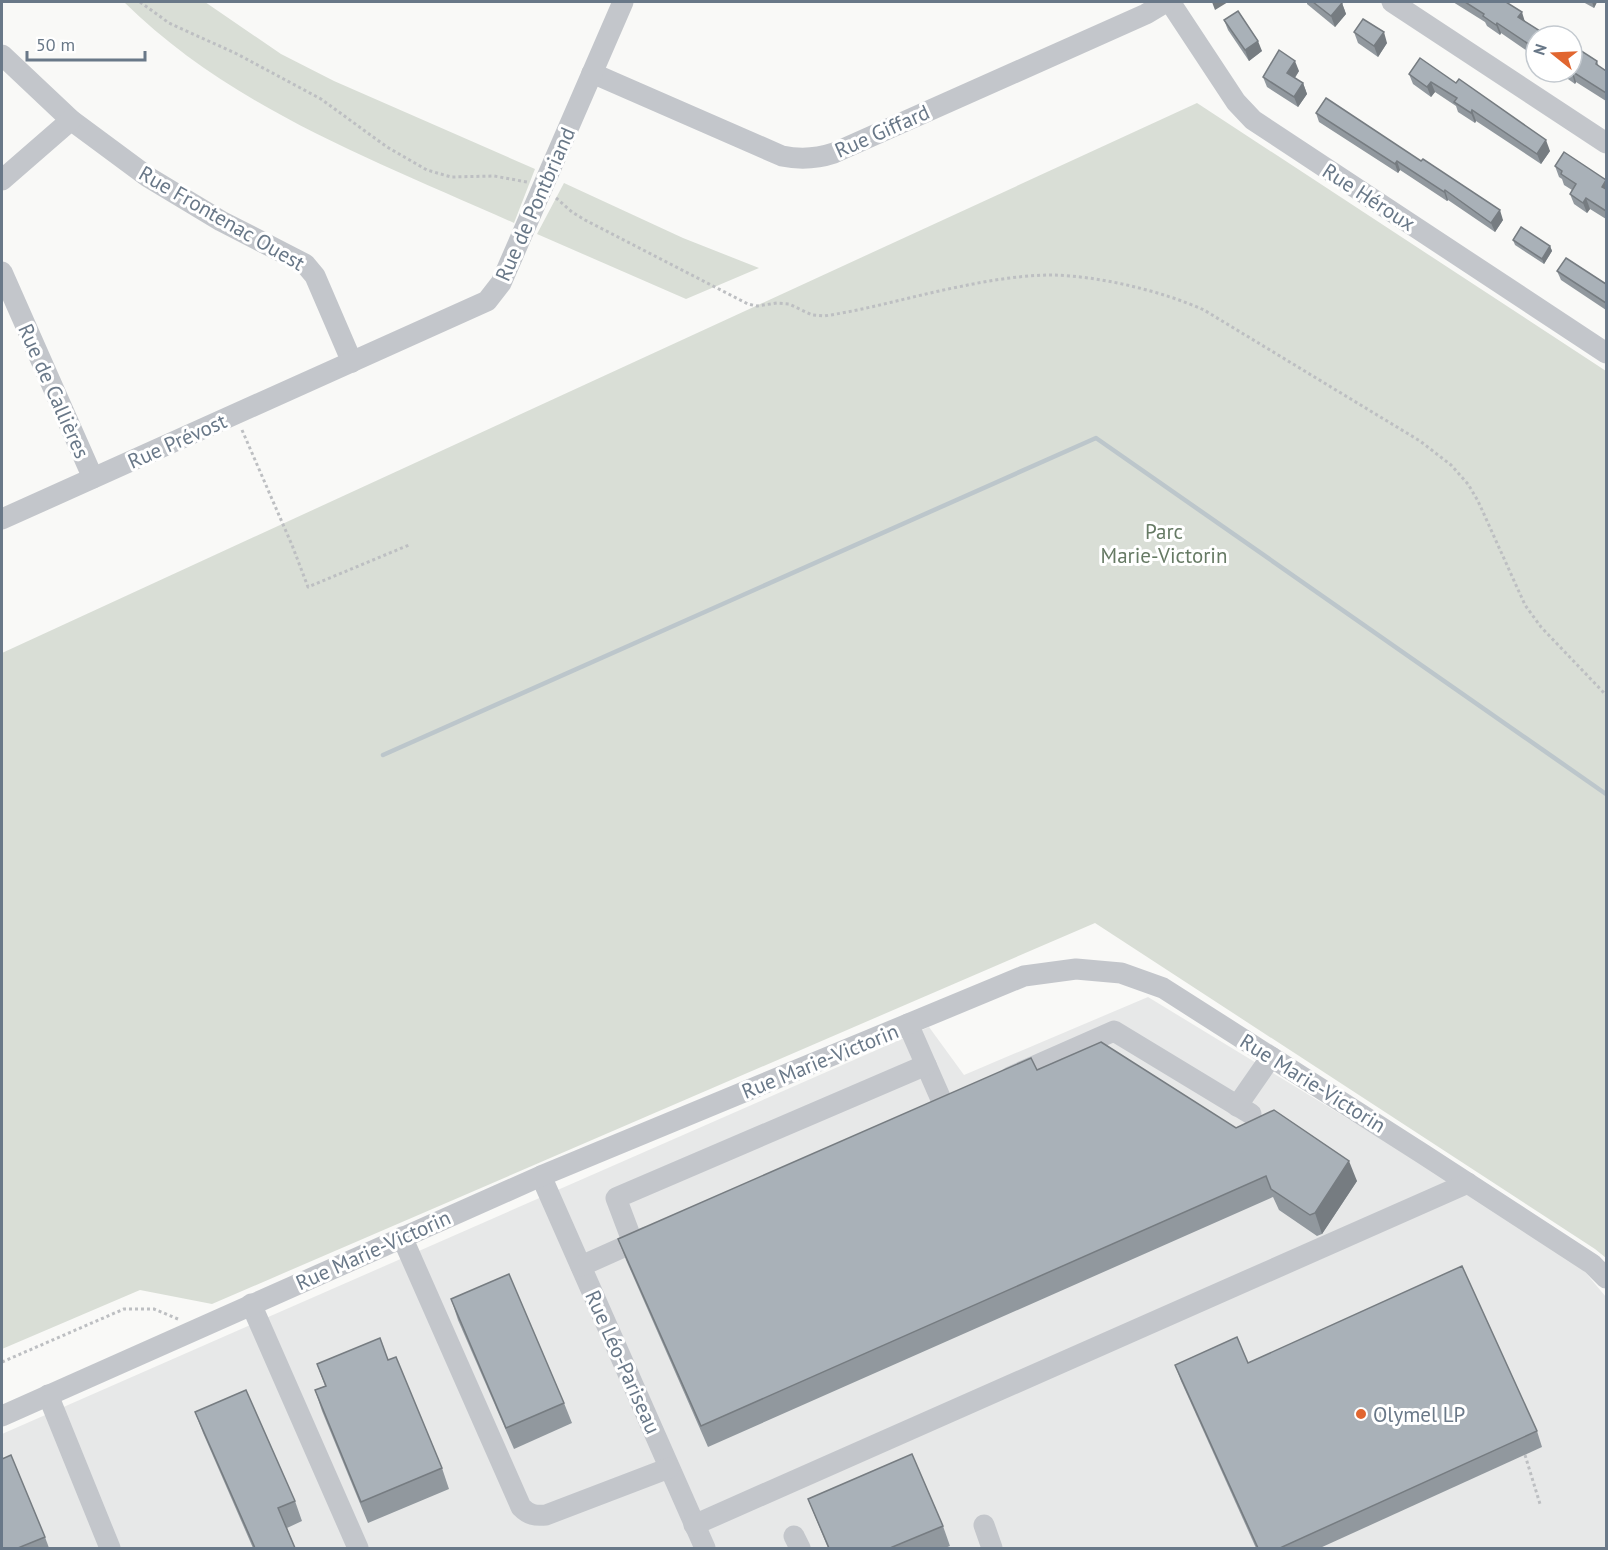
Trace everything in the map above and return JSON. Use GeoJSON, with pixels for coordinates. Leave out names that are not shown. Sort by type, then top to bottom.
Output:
{"type":"FeatureCollection","features":[{"type":"Feature","properties":{"kind":"street","name":"Rue de Pontbriand"},"geometry":{"type":"LineString","coordinates":[[352,362],[487,301],[501,283],[623,2]]}},
{"type":"Feature","properties":{"kind":"street","name":"Rue Giffard"},"geometry":{"type":"LineString","coordinates":[[592,74],[782,156],[812,159],[834,153],[1146,14],[1168,2]]}},
{"type":"Feature","properties":{"kind":"street","name":"Rue Héroux"},"geometry":{"type":"LineString","coordinates":[[1168,2],[1236,102],[1253,120],[1606,353]]}},
{"type":"Feature","properties":{"kind":"street"},"geometry":{"type":"LineString","coordinates":[[1392,2],[1606,143]]}},
{"type":"Feature","properties":{"kind":"street","name":"Rue Frontenac Ouest"},"geometry":{"type":"LineString","coordinates":[[2,55],[71,120],[107,148],[186,202],[305,264],[315,276],[352,362]]}},
{"type":"Feature","properties":{"kind":"street"},"geometry":{"type":"LineString","coordinates":[[2,180],[71,120]]}},
{"type":"Feature","properties":{"kind":"street","name":"Rue de Callières"},"geometry":{"type":"LineString","coordinates":[[2,272],[93,478]]}},
{"type":"Feature","properties":{"kind":"street","name":"Rue Prévost"},"geometry":{"type":"LineString","coordinates":[[2,519],[352,362]]}},
{"type":"Feature","properties":{"kind":"street","name":"Rue Marie-Victorin"},"geometry":{"type":"LineString","coordinates":[[2,1416],[541,1176],[1024,976],[1076,969],[1121,973],[1163,988],[1593,1264],[1606,1278]]}},
{"type":"Feature","properties":{"kind":"street"},"geometry":{"type":"LineString","coordinates":[[908,1024],[944,1106]]}},
{"type":"Feature","properties":{"kind":"street"},"geometry":{"type":"LineString","coordinates":[[987,1087],[1114,1031],[1244,1110],[1271,1057]]}},
{"type":"Feature","properties":{"kind":"street"},"geometry":{"type":"LineString","coordinates":[[633,1243],[616,1198],[926,1065]]}},
{"type":"Feature","properties":{"kind":"street"},"geometry":{"type":"LineString","coordinates":[[923,1115],[965,1096]]}},
{"type":"Feature","properties":{"kind":"street","name":"Rue Léo-Pariseau"},"geometry":{"type":"LineString","coordinates":[[541,1176],[705,1548]]}},
{"type":"Feature","properties":{"kind":"street"},"geometry":{"type":"LineString","coordinates":[[694,1525],[1468,1183]]}},
{"type":"Feature","properties":{"kind":"street"},"geometry":{"type":"LineString","coordinates":[[581,1266],[665,1228]]}},
{"type":"Feature","properties":{"kind":"street"},"geometry":{"type":"LineString","coordinates":[[402,1237],[521,1507],[527,1513],[536,1516],[546,1515],[669,1468]]}},
{"type":"Feature","properties":{"kind":"street"},"geometry":{"type":"LineString","coordinates":[[251,1304],[358,1548]]}},
{"type":"Feature","properties":{"kind":"street"},"geometry":{"type":"LineString","coordinates":[[48,1395],[110,1548]]}},
{"type":"Feature","properties":{"kind":"street"},"geometry":{"type":"LineString","coordinates":[[984,1525],[992,1548]]}},
{"type":"Feature","properties":{"kind":"path"},"geometry":{"type":"LineString","coordinates":[[141,2],[169,23],[255,63],[321,99],[387,147],[427,170],[452,177],[494,176],[528,182],[542,189],[585,220],[752,306],[783,303],[812,315],[824,316],[976,283],[1050,275],[1148,291],[1182,300],[1204,310],[1410,435],[1451,465],[1473,492],[1519,595],[1532,615],[1606,695]]}},
{"type":"Feature","properties":{"kind":"path"},"geometry":{"type":"LineString","coordinates":[[235,415],[308,587],[409,545]]}},
{"type":"Feature","properties":{"kind":"path"},"geometry":{"type":"LineString","coordinates":[[2,1362],[124,1309],[154,1309],[199,1327]]}},
{"type":"Feature","properties":{"kind":"path"},"geometry":{"type":"LineString","coordinates":[[1525,1455],[1540,1504]]}},
{"type":"Feature","properties":{"kind":"shaded area"},"geometry":{"type":"Polygon","coordinates":[[[1148,997],[1570,1254],[1606,1297],[1606,1548],[2,1548],[2,1434],[929,1027],[964,1075],[1148,997]]]}},
{"type":"Feature","properties":{"kind":"green space"},"geometry":{"type":"Polygon","coordinates":[[[124,2],[205,2],[281,54],[334,81],[535,169],[514,223],[359,154],[259,102],[211,73],[166,39],[124,2]]]}},
{"type":"Feature","properties":{"kind":"green space","name":"Parc Marie-Victorin"},"geometry":{"type":"Polygon","coordinates":[[[1197,103],[1606,371],[1606,1258],[1095,923],[212,1304],[140,1290],[2,1349],[2,653],[1197,103]]]}},
{"type":"Feature","properties":{"kind":"green space"},"geometry":{"type":"Polygon","coordinates":[[[564,183],[683,238],[759,268],[686,299],[537,234],[564,183]]]}},
{"type":"Feature","properties":{"kind":"building"},"geometry":{"type":"Polygon","coordinates":[[[1313,2],[1340,2],[1342,3],[1331,16],[1313,2]]]}},
{"type":"Feature","properties":{"kind":"building"},"geometry":{"type":"Polygon","coordinates":[[[1465,2],[1506,2],[1522,12],[1518,17],[1529,24],[1524,24],[1524,41],[1497,23],[1496,25],[1483,16],[1484,14],[1465,2]]]}},
{"type":"Feature","properties":{"kind":"building"},"geometry":{"type":"Polygon","coordinates":[[[1238,11],[1258,41],[1245,50],[1224,20],[1238,11]]]}},
{"type":"Feature","properties":{"kind":"building"},"geometry":{"type":"Polygon","coordinates":[[[1363,19],[1384,32],[1374,46],[1354,32],[1363,19]]]}},
{"type":"Feature","properties":{"kind":"building"},"geometry":{"type":"Polygon","coordinates":[[[1279,50],[1295,61],[1287,73],[1303,83],[1294,97],[1263,77],[1279,50]]]}},
{"type":"Feature","properties":{"kind":"building"},"geometry":{"type":"Polygon","coordinates":[[[1584,53],[1597,61],[1596,64],[1606,71],[1606,93],[1584,79],[1584,53]]]}},
{"type":"Feature","properties":{"kind":"building"},"geometry":{"type":"Polygon","coordinates":[[[1420,58],[1456,83],[1459,79],[1546,140],[1537,154],[1472,110],[1471,113],[1454,102],[1457,98],[1431,82],[1427,87],[1409,74],[1420,58]]]}},
{"type":"Feature","properties":{"kind":"building"},"geometry":{"type":"Polygon","coordinates":[[[1326,98],[1500,210],[1491,223],[1445,190],[1444,192],[1397,161],[1395,164],[1316,113],[1326,98]]]}},
{"type":"Feature","properties":{"kind":"building"},"geometry":{"type":"Polygon","coordinates":[[[1564,152],[1606,180],[1602,187],[1606,189],[1606,211],[1586,198],[1583,203],[1570,194],[1576,184],[1561,174],[1562,171],[1555,166],[1564,152]]]}},
{"type":"Feature","properties":{"kind":"building"},"geometry":{"type":"Polygon","coordinates":[[[1521,227],[1550,246],[1542,259],[1513,240],[1521,227]]]}},
{"type":"Feature","properties":{"kind":"building"},"geometry":{"type":"Polygon","coordinates":[[[1566,258],[1606,284],[1606,303],[1557,271],[1566,258]]]}},
{"type":"Feature","properties":{"kind":"building"},"geometry":{"type":"Polygon","coordinates":[[[1101,1042],[1236,1128],[1274,1110],[1349,1161],[1315,1213],[1310,1215],[1271,1189],[1266,1176],[701,1426],[618,1239],[1031,1058],[1037,1070],[1101,1042]]]}},
{"type":"Feature","properties":{"kind":"building","name":"Olymel LP"},"geometry":{"type":"Polygon","coordinates":[[[1462,1266],[1537,1431],[1280,1548],[1258,1548],[1175,1365],[1237,1337],[1248,1363],[1462,1266]]]}},
{"type":"Feature","properties":{"kind":"building"},"geometry":{"type":"Polygon","coordinates":[[[509,1274],[564,1403],[506,1428],[451,1299],[509,1274]]]}},
{"type":"Feature","properties":{"kind":"building"},"geometry":{"type":"Polygon","coordinates":[[[380,1338],[388,1360],[396,1357],[442,1468],[361,1502],[315,1390],[326,1386],[317,1364],[380,1338]]]}},
{"type":"Feature","properties":{"kind":"building"},"geometry":{"type":"Polygon","coordinates":[[[246,1390],[295,1501],[278,1508],[295,1548],[255,1548],[195,1412],[246,1390]]]}},
{"type":"Feature","properties":{"kind":"building"},"geometry":{"type":"Polygon","coordinates":[[[912,1454],[943,1526],[890,1548],[829,1548],[808,1499],[912,1454]]]}},
{"type":"Feature","properties":{"kind":"building"},"geometry":{"type":"Polygon","coordinates":[[[11,1455],[45,1537],[18,1548],[2,1548],[2,1459],[11,1455]]]}},
{"type":"Feature","properties":{"kind":"waterway"},"geometry":{"type":"LineString","coordinates":[[383,755],[1096,438],[1606,794]]}},
{"type":"Feature","properties":{"kind":"place","name":"Olymel LP"},"geometry":{"type":"Point","coordinates":[1361,1414]}}]}
